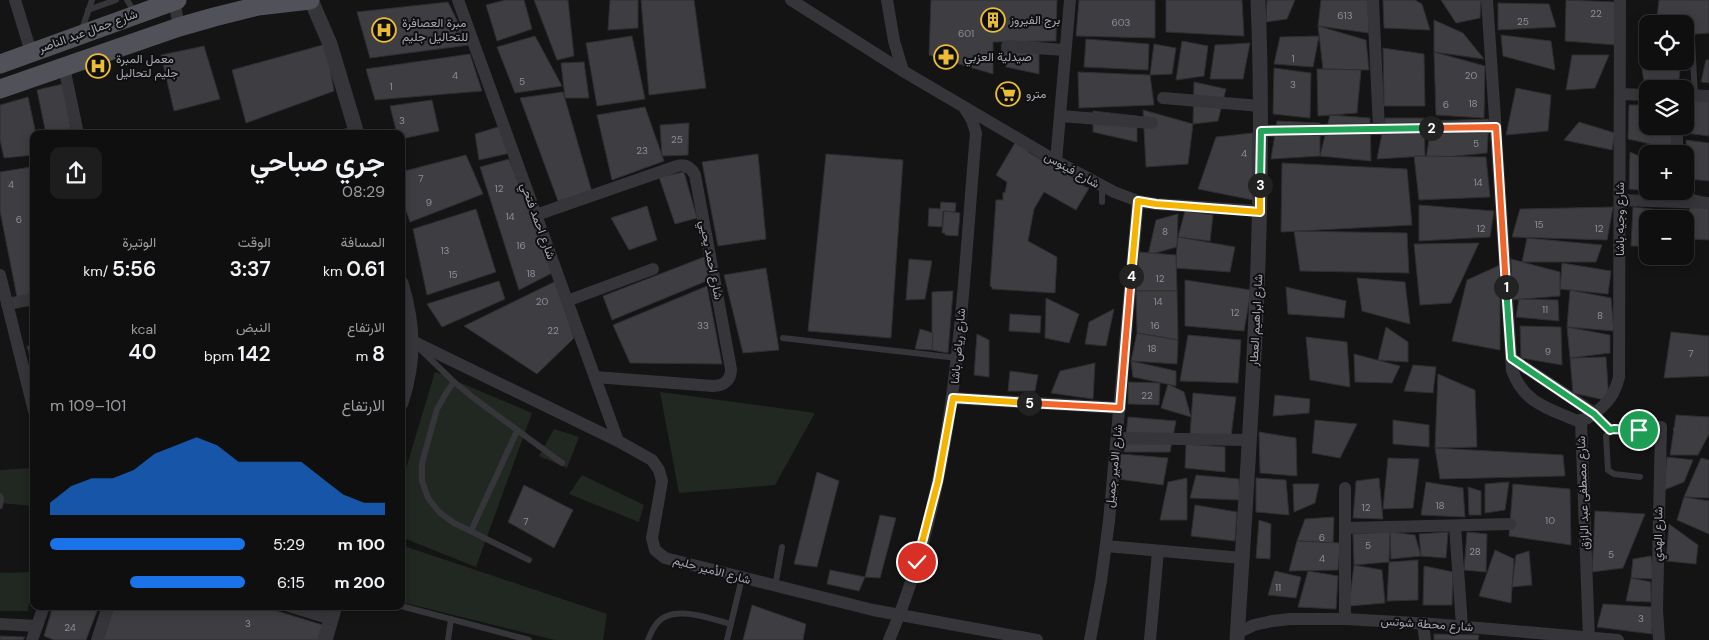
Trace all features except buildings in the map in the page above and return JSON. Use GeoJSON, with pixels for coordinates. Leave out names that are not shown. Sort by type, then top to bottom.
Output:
{"type":"FeatureCollection","features":[{"type":"Feature","properties":{"kind":"main road","name":"شارع جمال عبد الناصر"},"geometry":{"type":"LineString","coordinates":[[0,64],[80,34],[131,7],[175,0]]}},
{"type":"Feature","properties":{"kind":"main road","name":"شارع جمال عبد الناصر"},"geometry":{"type":"LineString","coordinates":[[0,89],[179,27],[279,1],[310,0]]}},
{"type":"Feature","properties":{"kind":"street"},"geometry":{"type":"LineString","coordinates":[[15,0],[31,52]]}},
{"type":"Feature","properties":{"kind":"street"},"geometry":{"type":"LineString","coordinates":[[175,0],[179,27]]}},
{"type":"Feature","properties":{"kind":"street"},"geometry":{"type":"LineString","coordinates":[[310,0],[330,44],[355,130]]}},
{"type":"Feature","properties":{"kind":"street","name":"شارع احمد فتحي"},"geometry":{"type":"LineString","coordinates":[[458,0],[618,441]]}},
{"type":"Feature","properties":{"kind":"street","name":"شارع فينوس"},"geometry":{"type":"LineString","coordinates":[[791,0],[903,71],[1102,186],[1138,201],[1156,204],[1260,212]]}},
{"type":"Feature","properties":{"kind":"street"},"geometry":{"type":"LineString","coordinates":[[887,0],[894,41],[903,71]]}},
{"type":"Feature","properties":{"kind":"street"},"geometry":{"type":"LineString","coordinates":[[1056,161],[1070,0]]}},
{"type":"Feature","properties":{"kind":"street","name":"شارع ابراهيم العطار"},"geometry":{"type":"LineString","coordinates":[[1233,638],[1242,558],[1256,327],[1261,131],[1258,0]]}},
{"type":"Feature","properties":{"kind":"street"},"geometry":{"type":"LineString","coordinates":[[1373,0],[1379,129]]}},
{"type":"Feature","properties":{"kind":"street","name":"شارع مصطفى عبد الرازق"},"geometry":{"type":"LineString","coordinates":[[1487,0],[1511,358],[1516,381],[1522,391],[1540,405],[1581,421],[1589,639]]}},
{"type":"Feature","properties":{"kind":"street","name":"شارع وجيه باشا"},"geometry":{"type":"LineString","coordinates":[[1581,421],[1586,420],[1605,406],[1612,397],[1619,377],[1620,0]]}},
{"type":"Feature","properties":{"kind":"street"},"geometry":{"type":"LineString","coordinates":[[1007,46],[1065,50]]}},
{"type":"Feature","properties":{"kind":"street"},"geometry":{"type":"LineString","coordinates":[[64,67],[77,130]]}},
{"type":"Feature","properties":{"kind":"street"},"geometry":{"type":"LineString","coordinates":[[1620,94],[1639,95]]}},
{"type":"Feature","properties":{"kind":"street"},"geometry":{"type":"LineString","coordinates":[[1694,96],[1709,96]]}},
{"type":"Feature","properties":{"kind":"street"},"geometry":{"type":"LineString","coordinates":[[1163,98],[1261,106]]}},
{"type":"Feature","properties":{"kind":"street","name":"شارع رياض باشا"},"geometry":{"type":"LineString","coordinates":[[889,640],[900,615],[932,508],[953,398],[976,133],[972,120],[964,107]]}},
{"type":"Feature","properties":{"kind":"street"},"geometry":{"type":"LineString","coordinates":[[1060,116],[1152,123]]}},
{"type":"Feature","properties":{"kind":"street"},"geometry":{"type":"LineString","coordinates":[[1261,131],[1496,127]]}},
{"type":"Feature","properties":{"kind":"street","name":"شارع احمد يحيي"},"geometry":{"type":"LineString","coordinates":[[536,215],[677,166],[686,166],[695,175],[731,369],[729,378],[722,384],[713,386],[595,377]]}},
{"type":"Feature","properties":{"kind":"street"},"geometry":{"type":"LineString","coordinates":[[1620,200],[1639,199]]}},
{"type":"Feature","properties":{"kind":"street"},"geometry":{"type":"LineString","coordinates":[[1692,200],[1709,203]]}},
{"type":"Feature","properties":{"kind":"street","name":"شارع الامير جميل"},"geometry":{"type":"LineString","coordinates":[[1090,640],[1106,546],[1138,201]]}},
{"type":"Feature","properties":{"kind":"street"},"geometry":{"type":"LineString","coordinates":[[567,301],[653,269]]}},
{"type":"Feature","properties":{"kind":"street"},"geometry":{"type":"LineString","coordinates":[[0,275],[30,395]]}},
{"type":"Feature","properties":{"kind":"street"},"geometry":{"type":"LineString","coordinates":[[7,304],[30,299]]}},
{"type":"Feature","properties":{"kind":"street"},"geometry":{"type":"LineString","coordinates":[[405,299],[411,323],[412,341],[411,361],[405,390]]}},
{"type":"Feature","properties":{"kind":"street","name":"شارع الأمير حليم"},"geometry":{"type":"LineString","coordinates":[[412,341],[618,441],[652,460],[659,470],[662,481],[652,538],[655,550],[665,558],[900,615],[1036,640]]}},
{"type":"Feature","properties":{"kind":"street"},"geometry":{"type":"LineString","coordinates":[[1511,358],[1594,414]]}},
{"type":"Feature","properties":{"kind":"street"},"geometry":{"type":"LineString","coordinates":[[953,398],[1120,408]]}},
{"type":"Feature","properties":{"kind":"street","name":"شارع الهدي"},"geometry":{"type":"LineString","coordinates":[[1659,640],[1657,610],[1661,427]]}},
{"type":"Feature","properties":{"kind":"street"},"geometry":{"type":"LineString","coordinates":[[1117,438],[1249,440]]}},
{"type":"Feature","properties":{"kind":"street"},"geometry":{"type":"LineString","coordinates":[[1345,620],[1346,488]]}},
{"type":"Feature","properties":{"kind":"street"},"geometry":{"type":"LineString","coordinates":[[1346,528],[1510,524]]}},
{"type":"Feature","properties":{"kind":"street"},"geometry":{"type":"LineString","coordinates":[[1455,526],[1462,626]]}},
{"type":"Feature","properties":{"kind":"street"},"geometry":{"type":"LineString","coordinates":[[1106,546],[1242,558]]}},
{"type":"Feature","properties":{"kind":"street"},"geometry":{"type":"LineString","coordinates":[[1150,640],[1158,551]]}},
{"type":"Feature","properties":{"kind":"street"},"geometry":{"type":"LineString","coordinates":[[34,640],[43,610]]}},
{"type":"Feature","properties":{"kind":"street"},"geometry":{"type":"LineString","coordinates":[[97,640],[107,610]]}},
{"type":"Feature","properties":{"kind":"street"},"geometry":{"type":"LineString","coordinates":[[314,610],[333,613],[325,640]]}},
{"type":"Feature","properties":{"kind":"street","name":"شارع محطة شوتس"},"geometry":{"type":"LineString","coordinates":[[1233,638],[1254,626],[1290,619],[1462,626],[1502,635],[1618,640]]}},
{"type":"Feature","properties":{"kind":"street"},"geometry":{"type":"LineString","coordinates":[[0,624],[37,626]]}},
{"type":"Feature","properties":{"kind":"street"},"geometry":{"type":"LineString","coordinates":[[1423,624],[1425,640]]}},
{"type":"Feature","properties":{"kind":"lane"},"geometry":{"type":"LineString","coordinates":[[80,34],[92,0]]}},
{"type":"Feature","properties":{"kind":"lane"},"geometry":{"type":"LineString","coordinates":[[88,10],[116,0]]}},
{"type":"Feature","properties":{"kind":"lane"},"geometry":{"type":"LineString","coordinates":[[1102,186],[1102,202]]}},
{"type":"Feature","properties":{"kind":"lane"},"geometry":{"type":"LineString","coordinates":[[783,338],[957,358]]}},
{"type":"Feature","properties":{"kind":"lane"},"geometry":{"type":"LineString","coordinates":[[412,341],[454,382],[562,463]]}},
{"type":"Feature","properties":{"kind":"lane"},"geometry":{"type":"LineString","coordinates":[[454,382],[442,399],[434,419],[422,463],[422,481],[428,498],[439,512],[454,523],[529,560]]}},
{"type":"Feature","properties":{"kind":"lane"},"geometry":{"type":"LineString","coordinates":[[1594,414],[1610,430]]}},
{"type":"Feature","properties":{"kind":"lane"},"geometry":{"type":"LineString","coordinates":[[1639,430],[1614,429],[1610,430],[1606,436],[1608,470],[1614,474],[1640,477]]}},
{"type":"Feature","properties":{"kind":"lane"},"geometry":{"type":"LineString","coordinates":[[471,531],[518,431]]}},
{"type":"Feature","properties":{"kind":"lane"},"geometry":{"type":"LineString","coordinates":[[0,496],[0,506]]}},
{"type":"Feature","properties":{"kind":"lane"},"geometry":{"type":"LineString","coordinates":[[775,586],[782,547]]}},
{"type":"Feature","properties":{"kind":"lane"},"geometry":{"type":"LineString","coordinates":[[727,640],[742,578]]}},
{"type":"Feature","properties":{"kind":"lane"},"geometry":{"type":"LineString","coordinates":[[405,607],[529,640]]}},
{"type":"Feature","properties":{"kind":"lane"},"geometry":{"type":"LineString","coordinates":[[648,640],[655,625],[662,618],[671,614],[682,613],[731,624]]}},
{"type":"Feature","properties":{"kind":"lane"},"geometry":{"type":"LineString","coordinates":[[448,640],[451,619]]}},
{"type":"Feature","properties":{"kind":"path"},"geometry":{"type":"LineString","coordinates":[[1661,427],[1709,431]]}},
{"type":"Feature","properties":{"kind":"shaded area"},"geometry":{"type":"Polygon","coordinates":[[[435,372],[532,413],[476,567],[405,539],[405,472],[435,372]]]}},
{"type":"Feature","properties":{"kind":"shaded area"},"geometry":{"type":"Polygon","coordinates":[[[660,392],[815,413],[775,485],[679,493],[660,392]]]}},
{"type":"Feature","properties":{"kind":"shaded area"},"geometry":{"type":"Polygon","coordinates":[[[554,429],[579,437],[567,468],[539,456],[554,429]]]}},
{"type":"Feature","properties":{"kind":"shaded area"},"geometry":{"type":"Polygon","coordinates":[[[30,468],[30,506],[0,503],[0,470],[30,468]]]}},
{"type":"Feature","properties":{"kind":"shaded area"},"geometry":{"type":"Polygon","coordinates":[[[582,475],[644,505],[639,522],[569,494],[582,475]]]}},
{"type":"Feature","properties":{"kind":"shaded area"},"geometry":{"type":"Polygon","coordinates":[[[405,546],[607,614],[603,640],[555,640],[405,603],[405,546]]]}},
{"type":"Feature","properties":{"kind":"shaded area"},"geometry":{"type":"Polygon","coordinates":[[[30,572],[28,611],[0,611],[0,573],[30,572]]]}},
{"type":"Feature","properties":{"kind":"place","name":"برج الفيروز"},"geometry":{"type":"Point","coordinates":[993,20]}},
{"type":"Feature","properties":{"kind":"place","name":"مبرة العصافرة للتحاليل جليم"},"geometry":{"type":"Point","coordinates":[384,30]}},
{"type":"Feature","properties":{"kind":"place","name":"صيدلية العزبي"},"geometry":{"type":"Point","coordinates":[946,57]}},
{"type":"Feature","properties":{"kind":"place","name":"معمل المبرة جليم لتحاليل"},"geometry":{"type":"Point","coordinates":[98,66]}},
{"type":"Feature","properties":{"kind":"place","name":"مترو"},"geometry":{"type":"Point","coordinates":[1008,94]}},
{"type":"Feature","properties":{"kind":"route"},"geometry":{"type":"LineString","coordinates":[[917,562],[938,481],[953,398],[1120,408],[1138,201],[1260,212],[1261,131],[1496,127],[1511,358],[1594,414],[1610,430],[1639,430]]}}]}
